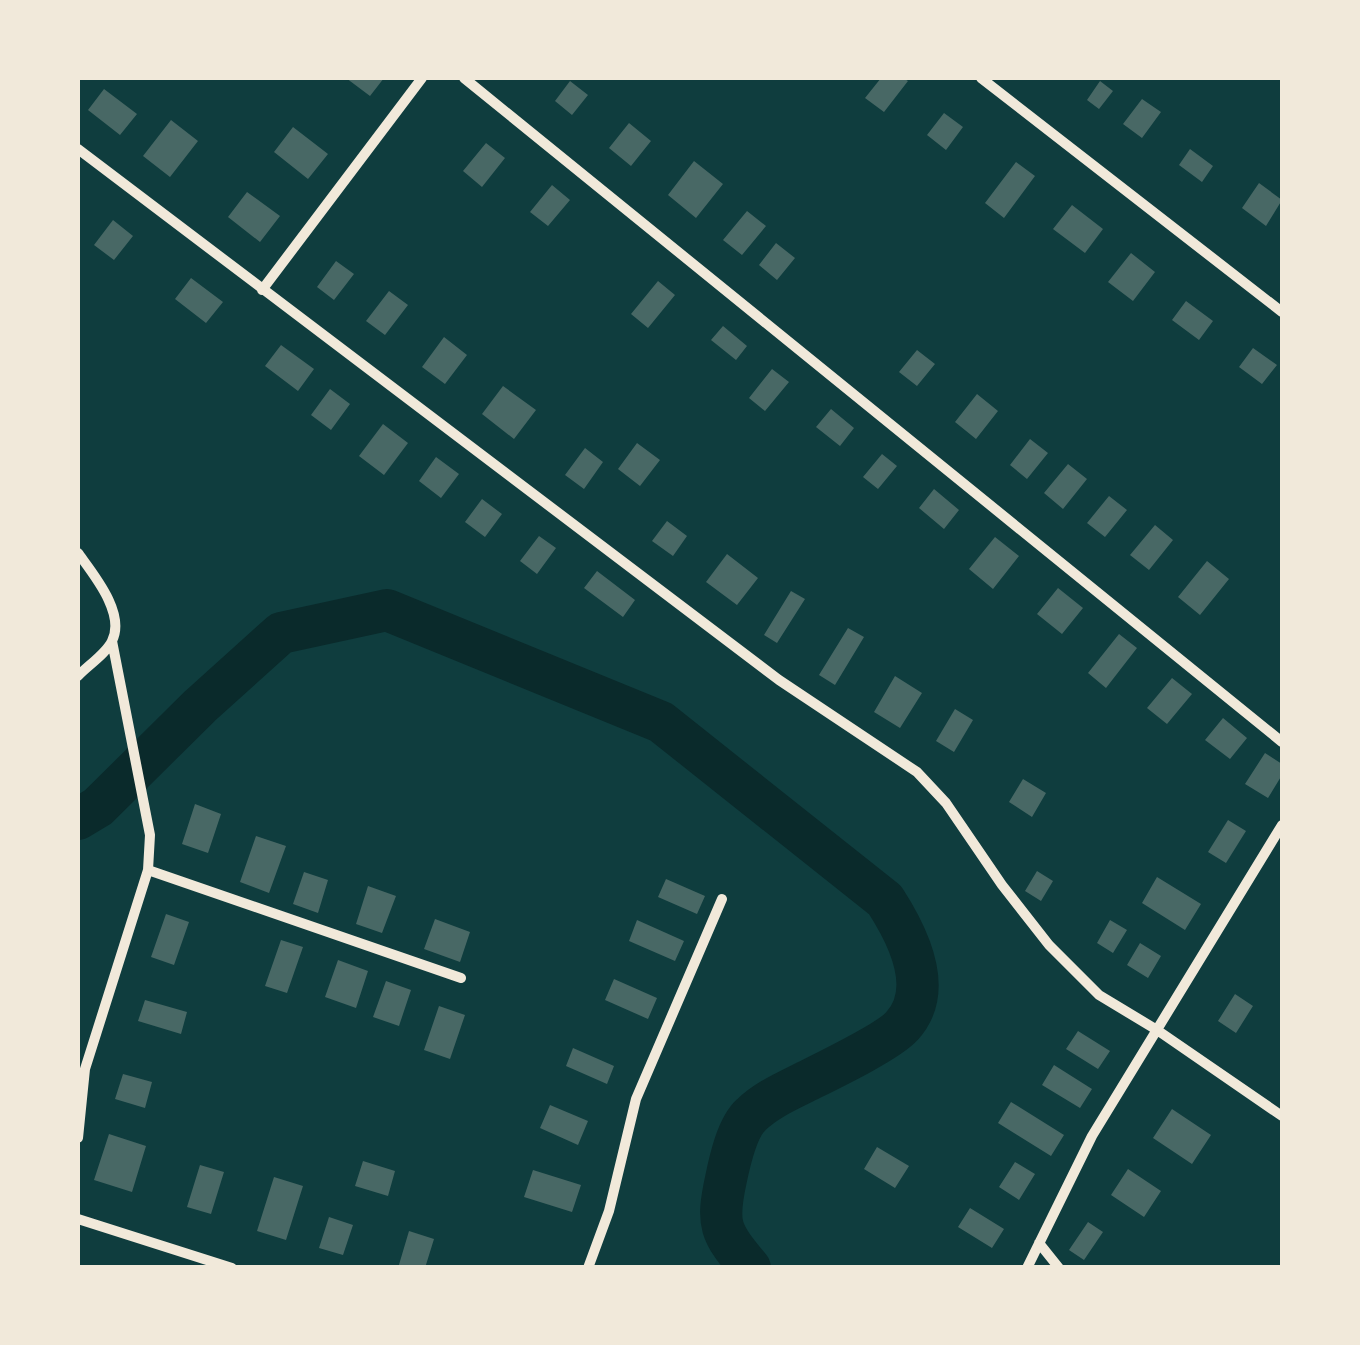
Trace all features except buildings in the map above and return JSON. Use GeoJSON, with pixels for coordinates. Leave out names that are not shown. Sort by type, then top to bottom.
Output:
{"type":"FeatureCollection","features":[{"type":"Feature","properties":{"kind":"street"},"geometry":{"type":"LineString","coordinates":[[262,290],[422,78]]}},
{"type":"Feature","properties":{"kind":"street"},"geometry":{"type":"LineString","coordinates":[[464,78],[1282,742]]}},
{"type":"Feature","properties":{"kind":"street"},"geometry":{"type":"LineString","coordinates":[[981,78],[1282,312]]}},
{"type":"Feature","properties":{"kind":"street"},"geometry":{"type":"LineString","coordinates":[[78,149],[779,680],[917,772],[946,803],[1002,885],[1050,945],[1099,995],[1282,1116]]}},
{"type":"Feature","properties":{"kind":"street"},"geometry":{"type":"LineString","coordinates":[[78,554],[113,610],[112,641],[150,835],[148,870],[85,1068],[78,1138]]}},
{"type":"Feature","properties":{"kind":"street"},"geometry":{"type":"LineString","coordinates":[[78,676],[112,641]]}},
{"type":"Feature","properties":{"kind":"street"},"geometry":{"type":"LineString","coordinates":[[1028,1268],[1092,1136],[1282,824]]}},
{"type":"Feature","properties":{"kind":"street"},"geometry":{"type":"LineString","coordinates":[[148,870],[462,978]]}},
{"type":"Feature","properties":{"kind":"street"},"geometry":{"type":"LineString","coordinates":[[588,1268],[608,1211],[636,1099],[722,900]]}},
{"type":"Feature","properties":{"kind":"street"},"geometry":{"type":"LineString","coordinates":[[78,1219],[232,1268]]}},
{"type":"Feature","properties":{"kind":"street"},"geometry":{"type":"LineString","coordinates":[[1039,1243],[1059,1268]]}},
{"type":"Feature","properties":{"kind":"waterway"},"geometry":{"type":"LineString","coordinates":[[78,819],[98,807],[281,633],[387,610],[661,722],[885,900],[909,945],[917,979],[912,1011],[895,1033],[769,1101],[742,1128],[728,1171],[721,1218],[732,1245],[750,1268]]}}]}
